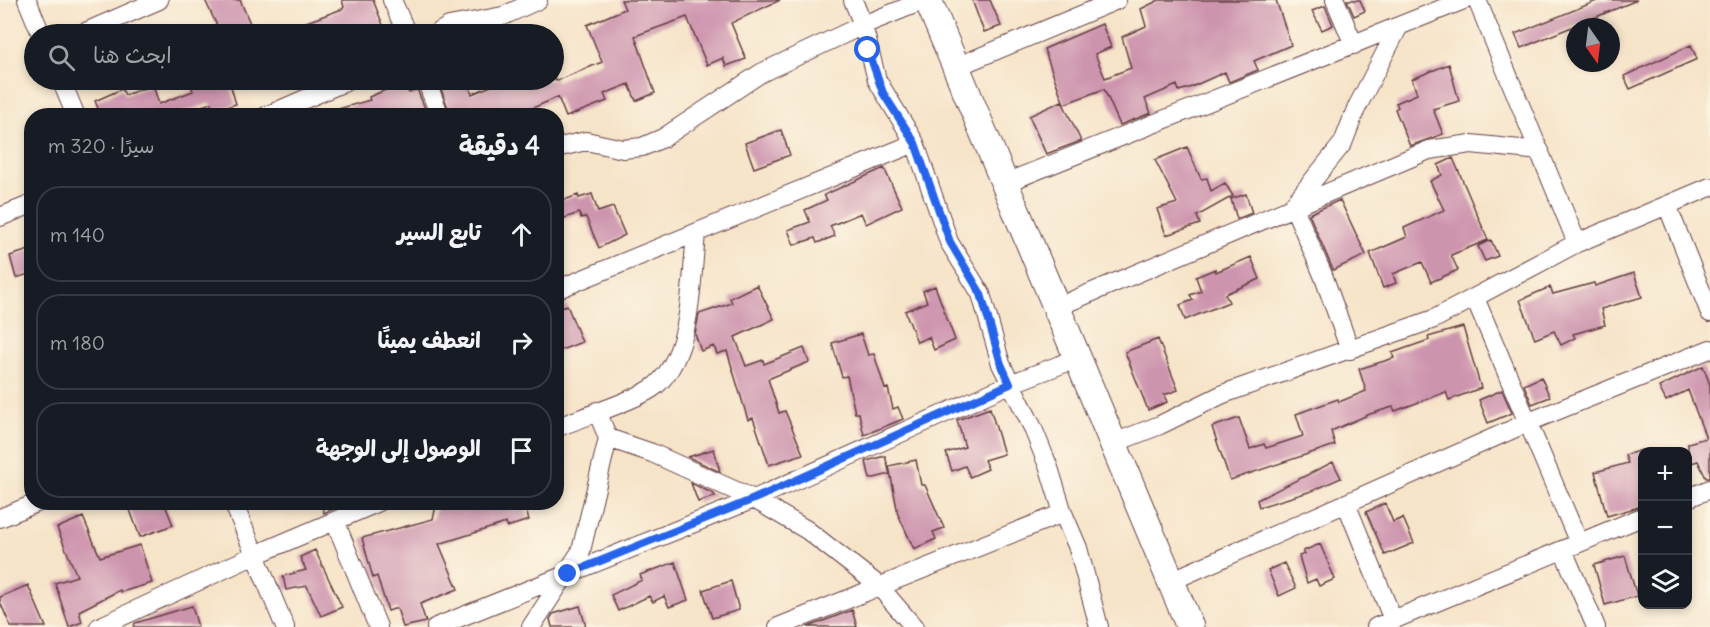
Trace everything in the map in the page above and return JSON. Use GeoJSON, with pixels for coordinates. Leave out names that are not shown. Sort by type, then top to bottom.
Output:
{"type":"FeatureCollection","features":[{"type":"Feature","properties":{"kind":"street"},"geometry":{"type":"LineString","coordinates":[[27,0],[37,24]]}},
{"type":"Feature","properties":{"kind":"street"},"geometry":{"type":"LineString","coordinates":[[104,24],[159,0]]}},
{"type":"Feature","properties":{"kind":"street"},"geometry":{"type":"LineString","coordinates":[[392,0],[403,24]]}},
{"type":"Feature","properties":{"kind":"street"},"geometry":{"type":"LineString","coordinates":[[460,24],[503,16],[538,0]]}},
{"type":"Feature","properties":{"kind":"street"},"geometry":{"type":"LineString","coordinates":[[853,0],[863,25],[877,80],[915,143],[950,242],[981,294],[1001,364],[1045,457],[1063,513],[1078,548],[1099,627]]}},
{"type":"Feature","properties":{"kind":"street"},"geometry":{"type":"LineString","coordinates":[[564,146],[585,141],[623,148],[642,147],[663,138],[761,73],[863,25],[927,0],[1190,627]]}},
{"type":"Feature","properties":{"kind":"street"},"geometry":{"type":"LineString","coordinates":[[956,67],[1118,0]]}},
{"type":"Feature","properties":{"kind":"street"},"geometry":{"type":"LineString","coordinates":[[1335,0],[1354,45]]}},
{"type":"Feature","properties":{"kind":"street"},"geometry":{"type":"LineString","coordinates":[[1005,183],[1464,0]]}},
{"type":"Feature","properties":{"kind":"street"},"geometry":{"type":"LineString","coordinates":[[1477,0],[1577,243]]}},
{"type":"Feature","properties":{"kind":"street"},"geometry":{"type":"LineString","coordinates":[[1293,205],[1343,143],[1361,99],[1398,28]]}},
{"type":"Feature","properties":{"kind":"street"},"geometry":{"type":"LineString","coordinates":[[64,90],[72,108]]}},
{"type":"Feature","properties":{"kind":"street"},"geometry":{"type":"LineString","coordinates":[[284,108],[326,90]]}},
{"type":"Feature","properties":{"kind":"street"},"geometry":{"type":"LineString","coordinates":[[430,90],[437,108]]}},
{"type":"Feature","properties":{"kind":"street"},"geometry":{"type":"LineString","coordinates":[[564,287],[915,143]]}},
{"type":"Feature","properties":{"kind":"street"},"geometry":{"type":"LineString","coordinates":[[1057,307],[1293,205],[1444,146],[1471,144],[1540,151]]}},
{"type":"Feature","properties":{"kind":"street"},"geometry":{"type":"LineString","coordinates":[[1114,443],[1160,425],[1223,394],[1434,319],[1577,243],[1710,187]]}},
{"type":"Feature","properties":{"kind":"street"},"geometry":{"type":"LineString","coordinates":[[1293,205],[1323,274],[1350,350]]}},
{"type":"Feature","properties":{"kind":"street"},"geometry":{"type":"LineString","coordinates":[[1667,205],[1710,313]]}},
{"type":"Feature","properties":{"kind":"street"},"geometry":{"type":"LineString","coordinates":[[0,217],[24,207]]}},
{"type":"Feature","properties":{"kind":"street"},"geometry":{"type":"LineString","coordinates":[[564,425],[649,390],[672,369],[683,341],[696,234]]}},
{"type":"Feature","properties":{"kind":"street"},"geometry":{"type":"LineString","coordinates":[[1475,298],[1529,422],[1596,627]]}},
{"type":"Feature","properties":{"kind":"street"},"geometry":{"type":"LineString","coordinates":[[1171,581],[1529,422],[1710,349]]}},
{"type":"Feature","properties":{"kind":"street"},"geometry":{"type":"LineString","coordinates":[[436,627],[754,499],[1010,384],[1078,358]]}},
{"type":"Feature","properties":{"kind":"street"},"geometry":{"type":"LineString","coordinates":[[531,627],[581,551],[608,438],[597,411]]}},
{"type":"Feature","properties":{"kind":"street"},"geometry":{"type":"LineString","coordinates":[[608,438],[651,453],[754,499],[807,530],[878,585],[914,627]]}},
{"type":"Feature","properties":{"kind":"street"},"geometry":{"type":"LineString","coordinates":[[1692,496],[1710,489]]}},
{"type":"Feature","properties":{"kind":"street"},"geometry":{"type":"LineString","coordinates":[[1346,503],[1393,620]]}},
{"type":"Feature","properties":{"kind":"street"},"geometry":{"type":"LineString","coordinates":[[0,518],[24,508]]}},
{"type":"Feature","properties":{"kind":"street"},"geometry":{"type":"LineString","coordinates":[[236,510],[285,627]]}},
{"type":"Feature","properties":{"kind":"street"},"geometry":{"type":"LineString","coordinates":[[99,627],[357,510]]}},
{"type":"Feature","properties":{"kind":"street"},"geometry":{"type":"LineString","coordinates":[[778,627],[878,585],[1063,513]]}},
{"type":"Feature","properties":{"kind":"street"},"geometry":{"type":"LineString","coordinates":[[1376,627],[1638,519]]}},
{"type":"Feature","properties":{"kind":"street"},"geometry":{"type":"LineString","coordinates":[[335,521],[378,627]]}},
{"type":"Feature","properties":{"kind":"building"},"geometry":{"type":"Polygon","coordinates":[[[205,0],[240,0],[250,24],[216,24],[205,0]]]}},
{"type":"Feature","properties":{"kind":"building"},"geometry":{"type":"Polygon","coordinates":[[[342,0],[373,0],[383,24],[304,23],[342,9],[344,7],[342,0]]]}},
{"type":"Feature","properties":{"kind":"building"},"geometry":{"type":"Polygon","coordinates":[[[621,0],[780,0],[731,23],[746,59],[726,66],[723,58],[707,65],[687,17],[635,36],[655,93],[636,101],[629,84],[604,94],[607,101],[566,117],[558,97],[533,108],[448,108],[441,90],[470,90],[472,94],[481,90],[564,90],[564,78],[602,62],[587,25],[625,9],[621,0]]]}},
{"type":"Feature","properties":{"kind":"building"},"geometry":{"type":"Polygon","coordinates":[[[972,0],[990,0],[1001,26],[984,32],[972,0]]]}},
{"type":"Feature","properties":{"kind":"building"},"geometry":{"type":"Polygon","coordinates":[[[1159,0],[1276,0],[1291,45],[1254,61],[1258,70],[1229,82],[1225,72],[1189,88],[1179,91],[1177,85],[1145,99],[1151,113],[1120,125],[1104,89],[1064,104],[1044,49],[1102,24],[1111,47],[1095,54],[1105,78],[1131,68],[1122,37],[1146,26],[1141,9],[1159,0]]]}},
{"type":"Feature","properties":{"kind":"building"},"geometry":{"type":"Polygon","coordinates":[[[1347,0],[1360,0],[1365,11],[1354,16],[1347,0]]]}},
{"type":"Feature","properties":{"kind":"building"},"geometry":{"type":"Polygon","coordinates":[[[1599,0],[1637,0],[1594,18],[1566,18],[1566,29],[1521,48],[1515,34],[1599,0]]]}},
{"type":"Feature","properties":{"kind":"building"},"geometry":{"type":"Polygon","coordinates":[[[1325,6],[1333,25],[1322,30],[1312,11],[1325,6]]]}},
{"type":"Feature","properties":{"kind":"building"},"geometry":{"type":"Polygon","coordinates":[[[1691,45],[1697,59],[1630,89],[1624,76],[1691,45]]]}},
{"type":"Feature","properties":{"kind":"building"},"geometry":{"type":"Polygon","coordinates":[[[1449,64],[1459,101],[1433,109],[1443,134],[1410,146],[1395,109],[1398,107],[1396,103],[1417,94],[1412,79],[1449,64]]]}},
{"type":"Feature","properties":{"kind":"building"},"geometry":{"type":"Polygon","coordinates":[[[120,90],[122,90],[125,95],[139,90],[155,90],[159,104],[193,91],[232,90],[236,104],[223,108],[212,108],[211,103],[196,108],[98,108],[95,101],[120,90]]]}},
{"type":"Feature","properties":{"kind":"building"},"geometry":{"type":"Polygon","coordinates":[[[385,90],[408,90],[409,93],[417,90],[425,108],[342,108],[370,100],[369,97],[385,90]]]}},
{"type":"Feature","properties":{"kind":"building"},"geometry":{"type":"Polygon","coordinates":[[[1062,101],[1081,141],[1046,154],[1029,116],[1062,101]]]}},
{"type":"Feature","properties":{"kind":"building"},"geometry":{"type":"Polygon","coordinates":[[[781,130],[790,155],[754,168],[745,143],[781,130]]]}},
{"type":"Feature","properties":{"kind":"building"},"geometry":{"type":"Polygon","coordinates":[[[1187,147],[1201,179],[1207,178],[1211,191],[1225,183],[1233,196],[1197,216],[1200,224],[1166,235],[1157,209],[1177,203],[1155,160],[1187,147]]]}},
{"type":"Feature","properties":{"kind":"building"},"geometry":{"type":"Polygon","coordinates":[[[1453,158],[1488,240],[1451,255],[1458,270],[1431,282],[1422,262],[1393,274],[1396,283],[1383,288],[1370,253],[1407,237],[1404,228],[1444,210],[1430,181],[1442,175],[1438,165],[1453,158]]]}},
{"type":"Feature","properties":{"kind":"building"},"geometry":{"type":"Polygon","coordinates":[[[884,168],[902,207],[866,224],[861,213],[830,226],[835,236],[817,243],[815,238],[794,245],[788,230],[810,222],[805,210],[827,200],[824,195],[884,168]]]}},
{"type":"Feature","properties":{"kind":"building"},"geometry":{"type":"Polygon","coordinates":[[[592,194],[598,212],[613,207],[625,235],[599,248],[586,217],[581,218],[579,213],[564,218],[564,200],[578,195],[579,198],[592,194]]]}},
{"type":"Feature","properties":{"kind":"building"},"geometry":{"type":"Polygon","coordinates":[[[1246,194],[1252,213],[1237,219],[1231,199],[1246,194]]]}},
{"type":"Feature","properties":{"kind":"building"},"geometry":{"type":"Polygon","coordinates":[[[1340,200],[1366,255],[1333,270],[1309,214],[1340,200]]]}},
{"type":"Feature","properties":{"kind":"building"},"geometry":{"type":"Polygon","coordinates":[[[1491,240],[1498,256],[1485,261],[1478,246],[1491,240]]]}},
{"type":"Feature","properties":{"kind":"building"},"geometry":{"type":"Polygon","coordinates":[[[24,252],[24,276],[16,278],[10,256],[24,252]]]}},
{"type":"Feature","properties":{"kind":"building"},"geometry":{"type":"Polygon","coordinates":[[[1251,257],[1260,279],[1225,294],[1229,302],[1185,320],[1180,305],[1193,300],[1190,295],[1201,291],[1196,277],[1215,269],[1216,272],[1251,257]]]}},
{"type":"Feature","properties":{"kind":"building"},"geometry":{"type":"Polygon","coordinates":[[[1634,273],[1642,297],[1601,309],[1605,325],[1573,334],[1575,338],[1561,345],[1554,331],[1535,339],[1520,300],[1550,287],[1553,294],[1594,283],[1595,286],[1634,273]]]}},
{"type":"Feature","properties":{"kind":"building"},"geometry":{"type":"Polygon","coordinates":[[[757,285],[774,319],[735,337],[746,366],[763,360],[764,364],[804,348],[809,362],[768,379],[779,413],[785,411],[803,454],[769,465],[753,418],[748,420],[727,351],[717,354],[714,346],[701,351],[695,334],[699,314],[732,303],[730,298],[757,285]]]}},
{"type":"Feature","properties":{"kind":"building"},"geometry":{"type":"Polygon","coordinates":[[[935,286],[955,340],[934,350],[929,337],[917,342],[905,311],[927,302],[923,291],[935,286]]]}},
{"type":"Feature","properties":{"kind":"building"},"geometry":{"type":"Polygon","coordinates":[[[567,305],[582,342],[564,349],[564,306],[567,305]]]}},
{"type":"Feature","properties":{"kind":"building"},"geometry":{"type":"Polygon","coordinates":[[[1463,327],[1481,388],[1449,400],[1446,392],[1395,411],[1393,407],[1370,414],[1331,431],[1335,445],[1230,480],[1212,427],[1239,418],[1250,449],[1264,444],[1266,448],[1303,436],[1296,414],[1338,399],[1339,402],[1366,391],[1359,369],[1394,358],[1392,353],[1429,340],[1428,337],[1463,327]]]}},
{"type":"Feature","properties":{"kind":"building"},"geometry":{"type":"Polygon","coordinates":[[[861,334],[868,355],[874,354],[885,389],[888,388],[893,409],[898,407],[903,419],[864,435],[859,413],[855,413],[847,376],[842,377],[832,343],[861,334]]]}},
{"type":"Feature","properties":{"kind":"building"},"geometry":{"type":"Polygon","coordinates":[[[1158,339],[1178,390],[1164,395],[1167,402],[1148,410],[1125,352],[1158,339]]]}},
{"type":"Feature","properties":{"kind":"building"},"geometry":{"type":"Polygon","coordinates":[[[1703,366],[1710,385],[1710,478],[1706,478],[1698,461],[1692,463],[1692,447],[1688,447],[1688,443],[1706,438],[1688,390],[1666,401],[1659,387],[1703,366]]]}},
{"type":"Feature","properties":{"kind":"building"},"geometry":{"type":"Polygon","coordinates":[[[1541,377],[1550,397],[1532,404],[1524,385],[1541,377]]]}},
{"type":"Feature","properties":{"kind":"building"},"geometry":{"type":"Polygon","coordinates":[[[1502,390],[1512,413],[1488,423],[1479,400],[1502,390]]]}},
{"type":"Feature","properties":{"kind":"building"},"geometry":{"type":"Polygon","coordinates":[[[990,408],[1004,454],[984,460],[988,469],[970,477],[965,466],[952,471],[946,453],[965,447],[957,420],[990,408]]]}},
{"type":"Feature","properties":{"kind":"building"},"geometry":{"type":"Polygon","coordinates":[[[714,449],[720,472],[688,457],[714,449]]]}},
{"type":"Feature","properties":{"kind":"building"},"geometry":{"type":"Polygon","coordinates":[[[1638,451],[1638,507],[1607,516],[1595,472],[1628,463],[1625,455],[1638,451]]]}},
{"type":"Feature","properties":{"kind":"building"},"geometry":{"type":"Polygon","coordinates":[[[885,456],[890,474],[870,479],[866,461],[885,456]]]}},
{"type":"Feature","properties":{"kind":"building"},"geometry":{"type":"Polygon","coordinates":[[[916,460],[921,485],[925,485],[944,528],[933,532],[936,539],[914,549],[898,514],[889,466],[916,460]]]}},
{"type":"Feature","properties":{"kind":"building"},"geometry":{"type":"Polygon","coordinates":[[[1333,462],[1341,478],[1312,491],[1259,507],[1257,500],[1333,462]]]}},
{"type":"Feature","properties":{"kind":"building"},"geometry":{"type":"Polygon","coordinates":[[[691,483],[714,494],[715,496],[698,502],[691,483]]]}},
{"type":"Feature","properties":{"kind":"building"},"geometry":{"type":"Polygon","coordinates":[[[1385,503],[1393,522],[1403,518],[1414,543],[1385,555],[1366,512],[1385,503]]]}},
{"type":"Feature","properties":{"kind":"building"},"geometry":{"type":"Polygon","coordinates":[[[130,510],[167,510],[173,525],[140,537],[130,510]]]}},
{"type":"Feature","properties":{"kind":"building"},"geometry":{"type":"Polygon","coordinates":[[[435,510],[526,510],[529,520],[507,527],[506,523],[439,544],[458,589],[420,604],[426,622],[403,627],[397,608],[388,611],[377,576],[373,578],[362,538],[433,519],[435,510]]]}},
{"type":"Feature","properties":{"kind":"building"},"geometry":{"type":"Polygon","coordinates":[[[83,517],[100,557],[140,545],[152,583],[121,592],[120,590],[79,611],[82,622],[69,627],[55,583],[77,576],[57,528],[83,517]]]}},
{"type":"Feature","properties":{"kind":"building"},"geometry":{"type":"Polygon","coordinates":[[[1320,544],[1335,579],[1319,586],[1316,579],[1307,583],[1299,556],[1305,554],[1303,551],[1320,544]]]}},
{"type":"Feature","properties":{"kind":"building"},"geometry":{"type":"Polygon","coordinates":[[[315,550],[342,607],[321,616],[307,586],[286,590],[283,576],[306,570],[300,557],[315,550]]]}},
{"type":"Feature","properties":{"kind":"building"},"geometry":{"type":"Polygon","coordinates":[[[1625,556],[1637,596],[1605,605],[1594,565],[1625,556]]]}},
{"type":"Feature","properties":{"kind":"building"},"geometry":{"type":"Polygon","coordinates":[[[675,562],[688,600],[669,607],[664,596],[653,602],[649,596],[618,611],[611,595],[642,580],[640,575],[675,562]]]}},
{"type":"Feature","properties":{"kind":"building"},"geometry":{"type":"Polygon","coordinates":[[[1284,563],[1296,588],[1279,596],[1268,570],[1284,563]]]}},
{"type":"Feature","properties":{"kind":"building"},"geometry":{"type":"Polygon","coordinates":[[[731,581],[739,610],[712,618],[703,590],[731,581]]]}},
{"type":"Feature","properties":{"kind":"building"},"geometry":{"type":"Polygon","coordinates":[[[28,585],[46,627],[11,627],[0,602],[0,597],[28,585]]]}},
{"type":"Feature","properties":{"kind":"building"},"geometry":{"type":"Polygon","coordinates":[[[192,606],[198,627],[134,627],[135,623],[192,606]]]}},
{"type":"Feature","properties":{"kind":"building"},"geometry":{"type":"Polygon","coordinates":[[[580,606],[586,627],[552,627],[550,619],[553,614],[580,606]]]}},
{"type":"Feature","properties":{"kind":"building"},"geometry":{"type":"Polygon","coordinates":[[[852,610],[857,627],[808,627],[852,610]]]}},
{"type":"Feature","properties":{"kind":"route"},"geometry":{"type":"LineString","coordinates":[[568,574],[754,499],[1010,384],[1001,364],[981,294],[950,242],[915,143],[883,93],[868,50]]}}]}
